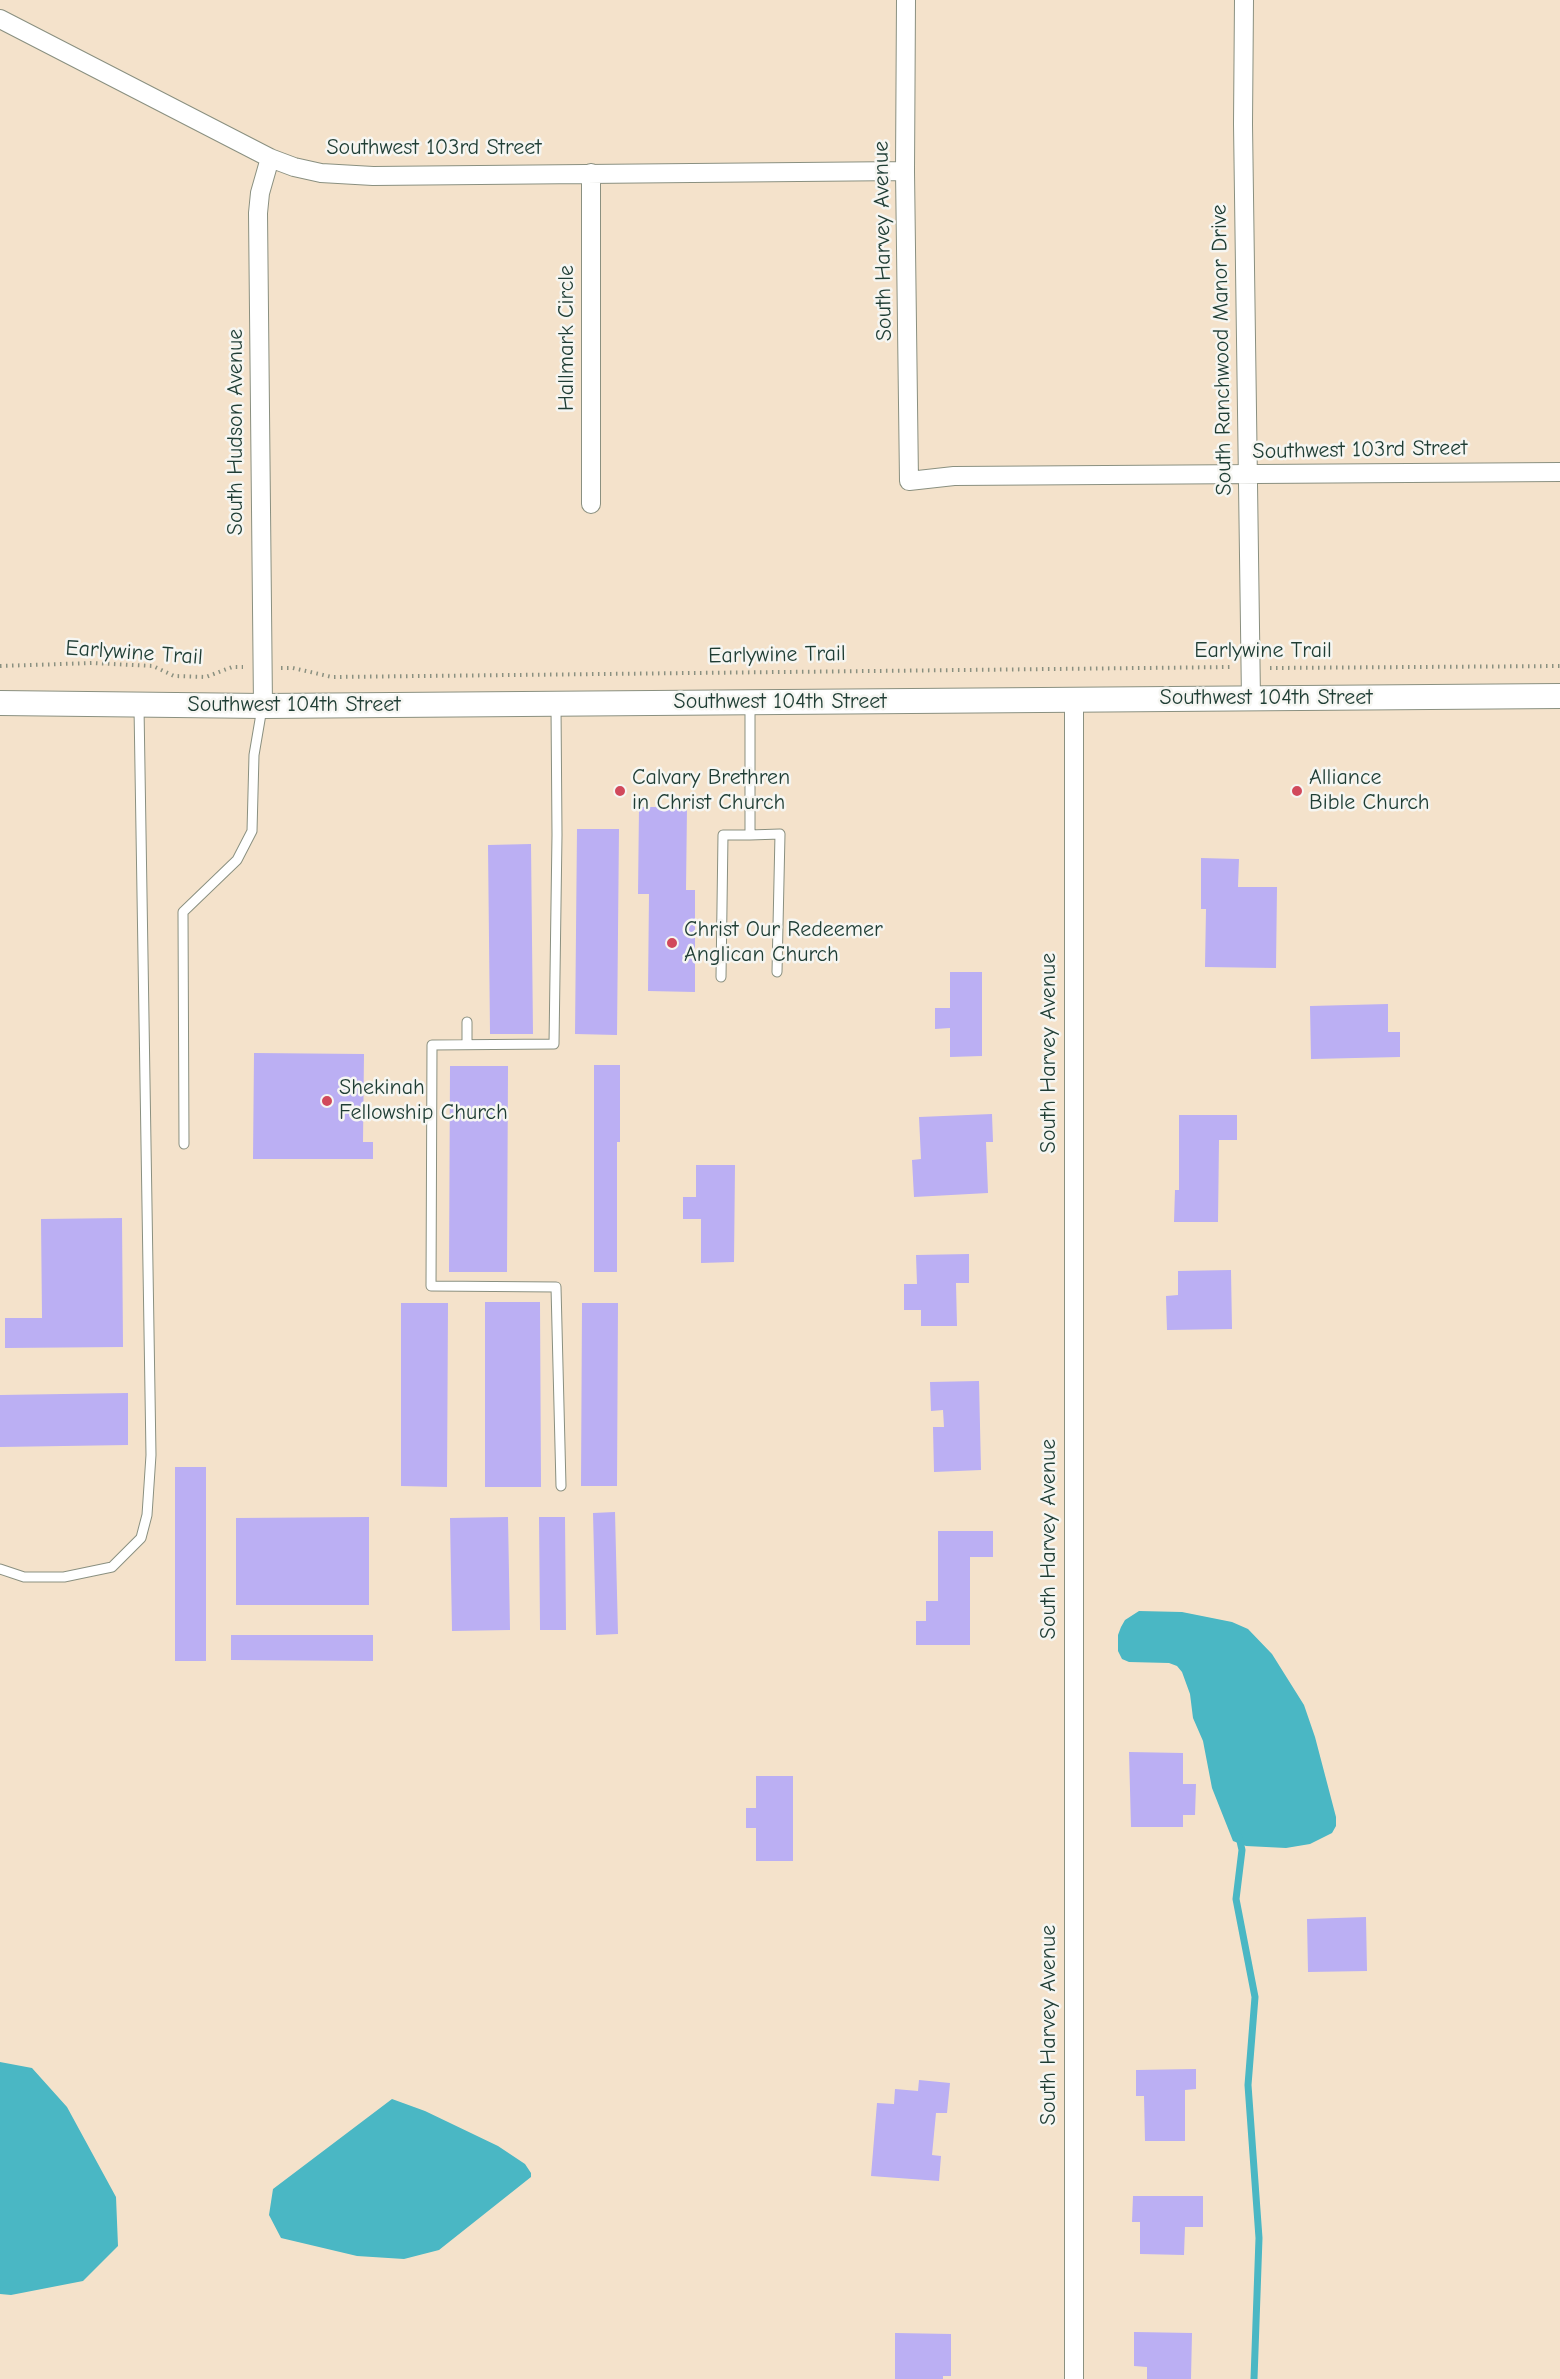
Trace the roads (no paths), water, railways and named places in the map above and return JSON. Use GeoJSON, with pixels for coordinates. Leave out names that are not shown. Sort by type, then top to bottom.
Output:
{"type":"FeatureCollection","features":[{"type":"Feature","properties":{"kind":"main road","name":"Southwest 104th Street"},"geometry":{"type":"LineString","coordinates":[[0,703],[262,706],[1560,696]]}},
{"type":"Feature","properties":{"kind":"street","name":"South Harvey Avenue"},"geometry":{"type":"LineString","coordinates":[[906,0],[904,171],[909,481]]}},
{"type":"Feature","properties":{"kind":"street","name":"South Ranchwood Manor Drive"},"geometry":{"type":"LineString","coordinates":[[1244,0],[1243,124],[1251,699]]}},
{"type":"Feature","properties":{"kind":"street","name":"Southwest 103rd Street"},"geometry":{"type":"LineString","coordinates":[[0,19],[270,158],[294,167],[339,174],[904,171]]}},
{"type":"Feature","properties":{"kind":"street","name":"South Hudson Avenue"},"geometry":{"type":"LineString","coordinates":[[262,706],[258,213],[260,193],[270,158]]}},
{"type":"Feature","properties":{"kind":"street","name":"Hallmark Circle"},"geometry":{"type":"LineString","coordinates":[[591,172],[591,504]]}},
{"type":"Feature","properties":{"kind":"street","name":"Southwest 103rd Street"},"geometry":{"type":"LineString","coordinates":[[909,481],[954,476],[1247,476],[1560,472]]}},
{"type":"Feature","properties":{"kind":"street","name":"South Harvey Avenue"},"geometry":{"type":"LineString","coordinates":[[1074,699],[1074,2379]]}},
{"type":"Feature","properties":{"kind":"lane"},"geometry":{"type":"LineString","coordinates":[[750,702],[750,835]]}},
{"type":"Feature","properties":{"kind":"lane"},"geometry":{"type":"LineString","coordinates":[[556,703],[554,1044],[432,1045],[431,1286],[556,1287],[561,1486]]}},
{"type":"Feature","properties":{"kind":"lane"},"geometry":{"type":"LineString","coordinates":[[0,1569],[24,1577],[54,1577],[112,1567],[141,1538],[147,1515],[151,1455],[139,705]]}},
{"type":"Feature","properties":{"kind":"lane"},"geometry":{"type":"LineString","coordinates":[[184,1144],[183,912],[237,860],[252,831],[254,755],[262,706]]}},
{"type":"Feature","properties":{"kind":"lane"},"geometry":{"type":"LineString","coordinates":[[721,977],[723,835],[780,834],[777,972]]}},
{"type":"Feature","properties":{"kind":"lane"},"geometry":{"type":"LineString","coordinates":[[467,1023],[467,1044]]}},
{"type":"Feature","properties":{"kind":"water"},"geometry":{"type":"Polygon","coordinates":[[[1139,1611],[1182,1612],[1232,1622],[1248,1629],[1272,1654],[1304,1705],[1315,1737],[1336,1817],[1336,1826],[1332,1833],[1310,1844],[1286,1848],[1246,1846],[1233,1841],[1212,1788],[1203,1741],[1193,1718],[1190,1694],[1182,1672],[1177,1666],[1169,1663],[1129,1662],[1122,1659],[1118,1651],[1118,1635],[1121,1627],[1125,1620],[1139,1611]]]}},
{"type":"Feature","properties":{"kind":"water"},"geometry":{"type":"Polygon","coordinates":[[[0,2062],[32,2068],[67,2107],[116,2197],[118,2246],[83,2281],[11,2295],[0,2294],[0,2062]]]}},
{"type":"Feature","properties":{"kind":"water"},"geometry":{"type":"Polygon","coordinates":[[[392,2099],[425,2111],[498,2146],[525,2164],[531,2177],[439,2250],[404,2259],[357,2256],[281,2238],[269,2215],[273,2189],[392,2099]]]}},
{"type":"Feature","properties":{"kind":"waterway"},"geometry":{"type":"LineString","coordinates":[[1239,1837],[1242,1850],[1236,1899],[1255,1997],[1248,2085],[1259,2238],[1254,2379]]}},
{"type":"Feature","properties":{"kind":"place","name":"Calvary Brethren in Christ Church"},"geometry":{"type":"Point","coordinates":[620,791]}},
{"type":"Feature","properties":{"kind":"place","name":"Alliance Bible Church"},"geometry":{"type":"Point","coordinates":[1297,791]}},
{"type":"Feature","properties":{"kind":"place","name":"Christ Our Redeemer Anglican Church"},"geometry":{"type":"Point","coordinates":[672,943]}},
{"type":"Feature","properties":{"kind":"place","name":"Shekinah Fellowship Church"},"geometry":{"type":"Point","coordinates":[327,1101]}}]}
